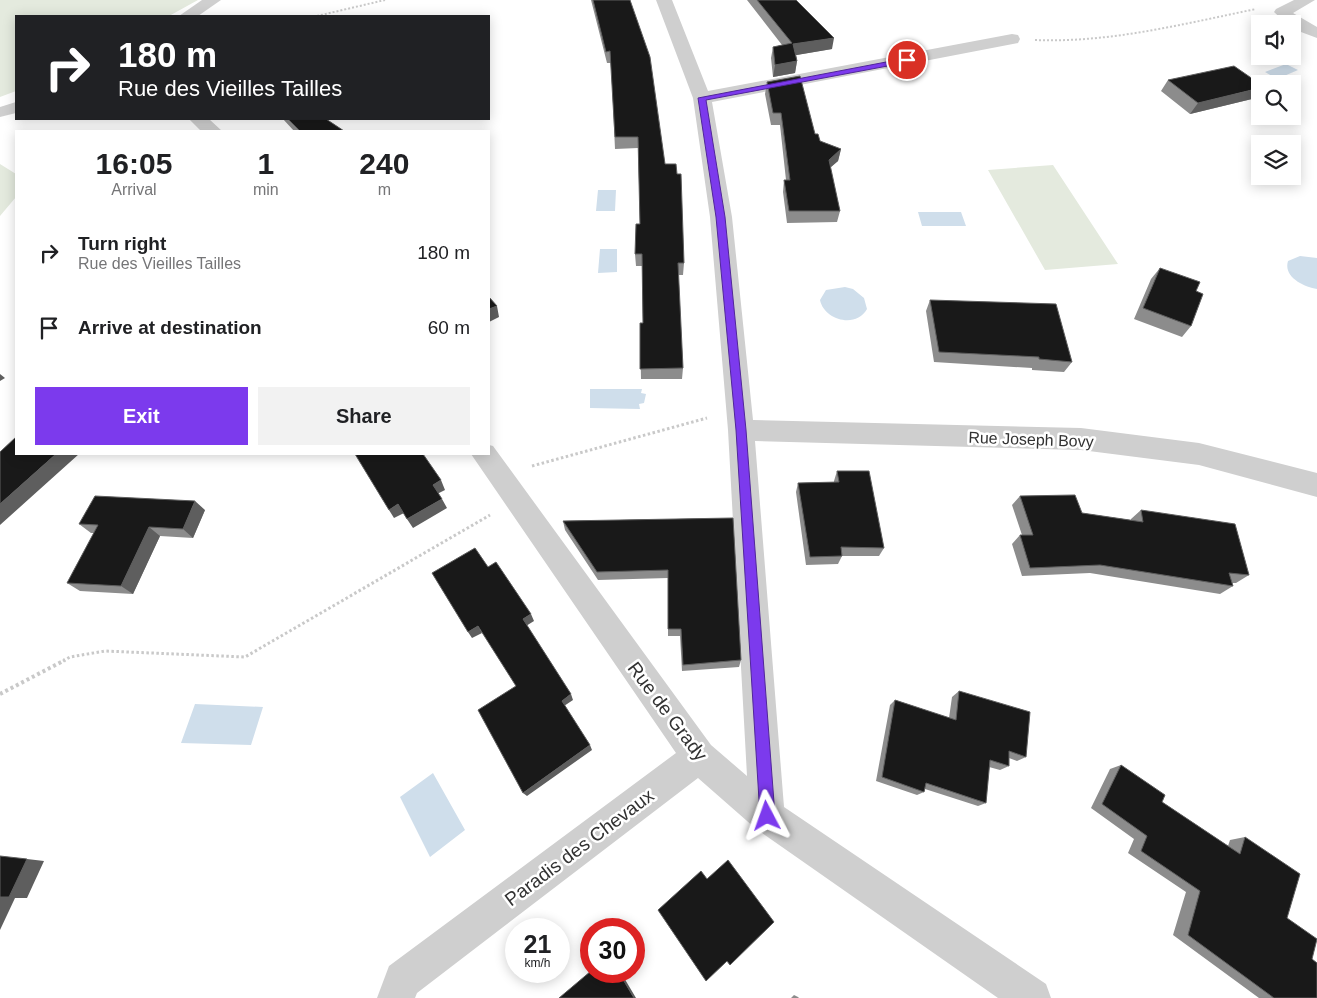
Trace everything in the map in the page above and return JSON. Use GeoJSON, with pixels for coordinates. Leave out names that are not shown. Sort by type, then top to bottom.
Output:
{"type":"FeatureCollection","features":[{"type":"Feature","properties":{"kind":"street"},"geometry":{"type":"LineString","coordinates":[[188,15],[213,0]]}},
{"type":"Feature","properties":{"kind":"street"},"geometry":{"type":"LineString","coordinates":[[664,0],[702,98],[721,217],[740,420],[767,816]]}},
{"type":"Feature","properties":{"kind":"street"},"geometry":{"type":"LineString","coordinates":[[1307,0],[1282,12],[1299,25],[1317,33]]}},
{"type":"Feature","properties":{"kind":"street"},"geometry":{"type":"LineString","coordinates":[[702,98],[969,49],[1012,39]]}},
{"type":"Feature","properties":{"kind":"street"},"geometry":{"type":"LineString","coordinates":[[199,120],[211,130]]}},
{"type":"Feature","properties":{"kind":"street","name":"Rue Joseph Bovy"},"geometry":{"type":"LineString","coordinates":[[740,420],[1081,439],[1199,454],[1317,485]]}},
{"type":"Feature","properties":{"kind":"street","name":"Rue de Grady"},"geometry":{"type":"LineString","coordinates":[[500,477],[698,757],[767,816],[1032,998]]}},
{"type":"Feature","properties":{"kind":"street","name":"Paradis des Chevaux"},"geometry":{"type":"LineString","coordinates":[[396,998],[403,980],[698,757]]}},
{"type":"Feature","properties":{"kind":"path"},"geometry":{"type":"LineString","coordinates":[[320,15],[385,0]]}},
{"type":"Feature","properties":{"kind":"path"},"geometry":{"type":"LineString","coordinates":[[1012,39],[1060,41],[1120,38],[1255,9],[1282,12]]}},
{"type":"Feature","properties":{"kind":"path"},"geometry":{"type":"LineString","coordinates":[[0,694],[70,656],[105,651],[245,657],[500,477],[527,468],[740,420]]}},
{"type":"Feature","properties":{"kind":"shaded area"},"geometry":{"type":"Polygon","coordinates":[[[0,0],[198,0],[171,15],[15,15],[15,91],[0,97],[0,0]]]}},
{"type":"Feature","properties":{"kind":"shaded area"},"geometry":{"type":"Polygon","coordinates":[[[0,164],[15,173],[15,198],[0,216],[0,164]]]}},
{"type":"Feature","properties":{"kind":"shaded area"},"geometry":{"type":"Polygon","coordinates":[[[1053,165],[1118,264],[1045,270],[988,170],[1053,165]]]}},
{"type":"Feature","properties":{"kind":"water"},"geometry":{"type":"Polygon","coordinates":[[[1283,65],[1298,70],[1286,75],[1270,75],[1265,72],[1283,65]]]}},
{"type":"Feature","properties":{"kind":"water"},"geometry":{"type":"Polygon","coordinates":[[[598,190],[616,190],[615,211],[596,211],[598,190]]]}},
{"type":"Feature","properties":{"kind":"water"},"geometry":{"type":"Polygon","coordinates":[[[918,212],[961,212],[966,226],[922,226],[918,212]]]}},
{"type":"Feature","properties":{"kind":"water"},"geometry":{"type":"Polygon","coordinates":[[[600,249],[617,249],[617,272],[598,273],[600,249]]]}},
{"type":"Feature","properties":{"kind":"water"},"geometry":{"type":"Polygon","coordinates":[[[1300,256],[1317,258],[1317,289],[1306,286],[1296,280],[1289,272],[1287,267],[1288,261],[1300,256]]]}},
{"type":"Feature","properties":{"kind":"water"},"geometry":{"type":"Polygon","coordinates":[[[845,287],[853,289],[864,298],[867,309],[856,319],[841,320],[834,317],[827,313],[820,300],[826,290],[845,287]]]}},
{"type":"Feature","properties":{"kind":"water"},"geometry":{"type":"Polygon","coordinates":[[[590,389],[642,389],[641,393],[646,394],[644,403],[639,404],[640,409],[590,408],[590,389]]]}},
{"type":"Feature","properties":{"kind":"water"},"geometry":{"type":"Polygon","coordinates":[[[195,704],[263,707],[251,745],[181,743],[195,704]]]}},
{"type":"Feature","properties":{"kind":"water"},"geometry":{"type":"Polygon","coordinates":[[[433,773],[465,830],[430,857],[400,797],[433,773]]]}},
{"type":"Feature","properties":{"kind":"building"},"geometry":{"type":"Polygon","coordinates":[[[593,0],[630,0],[650,57],[665,164],[676,164],[677,174],[681,174],[684,263],[678,263],[683,368],[640,369],[640,323],[643,323],[642,254],[635,254],[636,224],[640,224],[638,137],[615,137],[610,51],[606,52],[593,0]]]}},
{"type":"Feature","properties":{"kind":"building"},"geometry":{"type":"Polygon","coordinates":[[[757,0],[796,0],[834,38],[793,44],[797,61],[775,65],[773,47],[792,43],[757,0]]]}},
{"type":"Feature","properties":{"kind":"building"},"geometry":{"type":"Polygon","coordinates":[[[1234,66],[1251,78],[1251,90],[1198,103],[1168,80],[1234,66]]]}},
{"type":"Feature","properties":{"kind":"building"},"geometry":{"type":"Polygon","coordinates":[[[800,76],[815,134],[818,134],[820,141],[841,149],[829,160],[840,211],[789,211],[784,180],[790,180],[781,113],[773,113],[767,82],[800,76]]]}},
{"type":"Feature","properties":{"kind":"building"},"geometry":{"type":"Polygon","coordinates":[[[289,120],[328,120],[342,130],[299,130],[289,120]]]}},
{"type":"Feature","properties":{"kind":"building"},"geometry":{"type":"Polygon","coordinates":[[[1160,268],[1200,282],[1196,291],[1203,294],[1191,326],[1143,308],[1160,268]]]}},
{"type":"Feature","properties":{"kind":"building"},"geometry":{"type":"Polygon","coordinates":[[[490,298],[497,306],[490,309],[490,298]]]}},
{"type":"Feature","properties":{"kind":"building"},"geometry":{"type":"Polygon","coordinates":[[[930,300],[1056,304],[1072,362],[1039,359],[1039,357],[939,352],[930,300]]]}},
{"type":"Feature","properties":{"kind":"building"},"geometry":{"type":"Polygon","coordinates":[[[15,438],[15,455],[55,455],[0,504],[0,452],[15,438]]]}},
{"type":"Feature","properties":{"kind":"building"},"geometry":{"type":"Polygon","coordinates":[[[356,455],[424,455],[441,480],[433,485],[442,499],[407,519],[398,504],[389,510],[356,455]]]}},
{"type":"Feature","properties":{"kind":"building"},"geometry":{"type":"Polygon","coordinates":[[[837,471],[869,471],[884,548],[841,547],[842,556],[810,557],[798,483],[839,482],[837,471]]]}},
{"type":"Feature","properties":{"kind":"building"},"geometry":{"type":"Polygon","coordinates":[[[1075,495],[1082,513],[1143,522],[1141,510],[1235,524],[1249,575],[1229,573],[1233,586],[1100,565],[1030,568],[1020,535],[1033,535],[1020,496],[1075,495]]]}},
{"type":"Feature","properties":{"kind":"building"},"geometry":{"type":"Polygon","coordinates":[[[95,496],[195,501],[183,529],[149,527],[121,586],[67,583],[98,525],[79,524],[95,496]]]}},
{"type":"Feature","properties":{"kind":"building"},"geometry":{"type":"Polygon","coordinates":[[[733,518],[741,660],[683,665],[681,629],[668,629],[668,570],[597,572],[563,521],[733,518]]]}},
{"type":"Feature","properties":{"kind":"building"},"geometry":{"type":"Polygon","coordinates":[[[475,548],[488,567],[496,562],[531,614],[523,619],[571,694],[562,701],[590,745],[523,793],[478,710],[516,686],[478,626],[468,632],[432,573],[475,548]]]}},
{"type":"Feature","properties":{"kind":"building"},"geometry":{"type":"Polygon","coordinates":[[[959,691],[1030,712],[1026,757],[1009,751],[1009,766],[990,760],[986,803],[926,783],[924,792],[882,777],[895,700],[956,720],[959,691]]]}},
{"type":"Feature","properties":{"kind":"building"},"geometry":{"type":"Polygon","coordinates":[[[1121,765],[1165,795],[1162,802],[1240,854],[1245,837],[1300,874],[1287,918],[1317,939],[1312,959],[1317,963],[1317,998],[1274,998],[1188,935],[1200,891],[1141,851],[1147,836],[1102,804],[1121,765]]]}},
{"type":"Feature","properties":{"kind":"building"},"geometry":{"type":"Polygon","coordinates":[[[0,856],[27,859],[9,897],[0,897],[0,856]]]}},
{"type":"Feature","properties":{"kind":"building"},"geometry":{"type":"Polygon","coordinates":[[[728,860],[774,922],[730,965],[727,961],[706,981],[658,910],[701,871],[707,879],[728,860]]]}},
{"type":"Feature","properties":{"kind":"building"},"geometry":{"type":"Polygon","coordinates":[[[580,980],[580,983],[625,983],[634,998],[559,998],[580,980]]]}},
{"type":"Feature","properties":{"kind":"route"},"geometry":{"type":"LineString","coordinates":[[767,816],[741,430],[721,217],[702,98],[907,60]]}}]}
